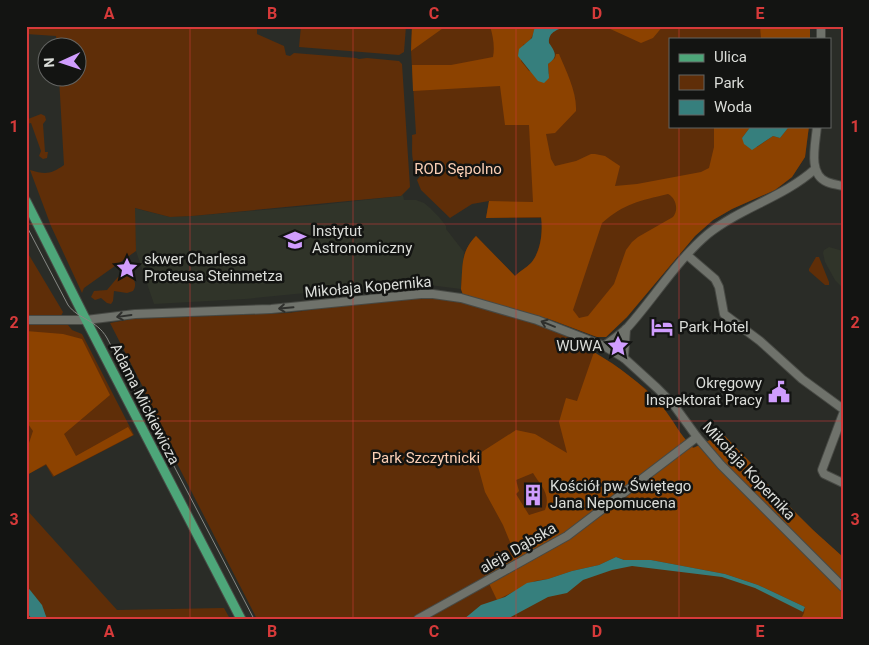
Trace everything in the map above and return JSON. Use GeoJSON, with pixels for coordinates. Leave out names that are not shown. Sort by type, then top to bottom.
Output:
{"type":"FeatureCollection","features":[{"type":"Feature","properties":{"kind":"main road","name":"Adama Mickiewicza"},"geometry":{"type":"LineString","coordinates":[[26,201],[241,619]]}},
{"type":"Feature","properties":{"kind":"street"},"geometry":{"type":"LineString","coordinates":[[817,128],[814,156],[815,169],[824,180],[843,186]]}},
{"type":"Feature","properties":{"kind":"street"},"geometry":{"type":"LineString","coordinates":[[604,346],[626,328],[702,239],[722,224],[808,176],[815,169]]}},
{"type":"Feature","properties":{"kind":"street"},"geometry":{"type":"LineString","coordinates":[[687,255],[715,279],[719,287],[724,314],[760,341],[802,379],[843,409]]}},
{"type":"Feature","properties":{"kind":"street","name":"Mikołaja Kopernika"},"geometry":{"type":"LineString","coordinates":[[26,320],[86,320],[135,314],[271,309],[398,295],[433,294],[461,298],[510,311],[604,346],[624,358],[673,404],[696,437],[723,468],[843,587]]}},
{"type":"Feature","properties":{"kind":"street"},"geometry":{"type":"LineString","coordinates":[[624,358],[626,328]]}},
{"type":"Feature","properties":{"kind":"street"},"geometry":{"type":"LineString","coordinates":[[843,414],[822,470],[824,474],[843,483]]}},
{"type":"Feature","properties":{"kind":"street","name":"aleja Dąbska"},"geometry":{"type":"LineString","coordinates":[[418,619],[567,536],[696,437]]}},
{"type":"Feature","properties":{"kind":"shaded area"},"geometry":{"type":"Polygon","coordinates":[[[412,26],[446,26],[411,51],[412,26]]]}},
{"type":"Feature","properties":{"kind":"shaded area"},"geometry":{"type":"Polygon","coordinates":[[[490,26],[535,26],[532,37],[523,45],[521,61],[529,71],[549,74],[548,64],[555,58],[556,54],[559,54],[573,89],[576,111],[555,133],[546,134],[551,159],[555,166],[576,161],[591,154],[605,156],[620,166],[615,186],[637,184],[701,172],[709,168],[714,147],[714,128],[750,128],[742,138],[757,147],[773,136],[780,138],[788,128],[809,128],[805,157],[792,177],[775,190],[732,209],[713,220],[695,236],[627,317],[606,337],[597,337],[549,319],[463,295],[461,289],[463,260],[467,248],[476,236],[515,276],[531,263],[537,253],[542,229],[541,217],[486,218],[489,201],[533,202],[529,125],[505,125],[500,86],[413,91],[412,65],[451,65],[493,57],[493,38],[490,26]],[[668,194],[649,199],[625,207],[602,223],[573,310],[579,318],[588,316],[614,284],[626,250],[632,242],[673,217],[676,211],[675,201],[668,194]]]}},
{"type":"Feature","properties":{"kind":"shaded area"},"geometry":{"type":"Polygon","coordinates":[[[601,26],[663,26],[653,38],[641,43],[601,26]]]}},
{"type":"Feature","properties":{"kind":"shaded area"},"geometry":{"type":"Polygon","coordinates":[[[760,26],[810,26],[810,38],[761,38],[760,26]]]}},
{"type":"Feature","properties":{"kind":"shaded area","name":"Instytut Astronomiczny"},"geometry":{"type":"Polygon","coordinates":[[[403,195],[404,200],[416,200],[430,208],[446,226],[446,229],[464,252],[461,289],[429,285],[384,287],[337,293],[336,290],[245,299],[154,304],[136,251],[134,208],[170,217],[192,216],[319,205],[403,195]]]}},
{"type":"Feature","properties":{"kind":"shaded area"},"geometry":{"type":"Polygon","coordinates":[[[829,247],[843,251],[843,288],[835,280],[825,262],[823,253],[829,247]]]}},
{"type":"Feature","properties":{"kind":"shaded area"},"geometry":{"type":"Polygon","coordinates":[[[26,331],[63,334],[82,339],[110,395],[64,434],[76,456],[128,427],[133,435],[54,476],[46,464],[27,475],[26,452],[33,431],[26,421],[26,331]]]}},
{"type":"Feature","properties":{"kind":"shaded area"},"geometry":{"type":"Polygon","coordinates":[[[594,352],[646,390],[665,410],[693,448],[723,434],[750,462],[763,480],[843,557],[843,619],[801,619],[805,607],[758,585],[725,574],[651,560],[624,560],[616,557],[599,565],[535,581],[497,600],[483,571],[515,554],[503,525],[485,492],[476,459],[477,455],[516,430],[535,434],[567,453],[559,422],[566,398],[577,401],[594,352]],[[533,473],[516,480],[519,491],[516,494],[529,515],[545,510],[547,504],[542,486],[533,473]]]}},
{"type":"Feature","properties":{"kind":"green space"},"geometry":{"type":"Polygon","coordinates":[[[26,26],[257,26],[257,34],[284,46],[286,55],[290,56],[294,53],[399,61],[402,64],[410,187],[401,196],[192,216],[170,217],[135,208],[136,251],[84,288],[82,293],[51,226],[30,170],[48,173],[64,165],[60,88],[88,88],[88,38],[56,38],[56,36],[26,34],[26,26]]]}},
{"type":"Feature","properties":{"kind":"green space"},"geometry":{"type":"Polygon","coordinates":[[[301,26],[406,26],[404,52],[399,55],[299,47],[301,26]]]}},
{"type":"Feature","properties":{"kind":"green space","name":"ROD Sępolno"},"geometry":{"type":"Polygon","coordinates":[[[412,26],[810,26],[810,38],[669,38],[669,128],[809,128],[805,157],[792,177],[775,190],[732,209],[713,220],[695,236],[627,317],[606,337],[597,337],[549,319],[463,295],[461,289],[463,260],[467,248],[476,236],[515,276],[531,263],[537,253],[541,236],[542,218],[486,218],[489,201],[472,204],[450,218],[421,190],[417,180],[421,175],[420,171],[414,165],[412,155],[412,135],[416,134],[411,51],[412,26]]]}},
{"type":"Feature","properties":{"kind":"green space"},"geometry":{"type":"Polygon","coordinates":[[[41,114],[45,116],[46,120],[43,124],[45,152],[48,152],[47,158],[43,159],[39,156],[41,151],[31,123],[27,124],[28,119],[41,114]]]}},
{"type":"Feature","properties":{"kind":"green space"},"geometry":{"type":"Polygon","coordinates":[[[26,250],[63,312],[61,316],[72,330],[82,334],[134,435],[53,477],[46,465],[26,475],[26,250]]]}},
{"type":"Feature","properties":{"kind":"green space"},"geometry":{"type":"Polygon","coordinates":[[[816,257],[819,257],[829,285],[825,285],[809,271],[816,257]]]}},
{"type":"Feature","properties":{"kind":"green space"},"geometry":{"type":"Polygon","coordinates":[[[126,274],[134,281],[133,291],[127,293],[114,291],[111,304],[101,298],[95,300],[91,297],[94,291],[107,290],[118,277],[126,274]]]}},
{"type":"Feature","properties":{"kind":"green space","name":"Park Szczytnicki"},"geometry":{"type":"Polygon","coordinates":[[[405,297],[435,297],[470,303],[520,318],[596,346],[594,353],[612,363],[646,389],[662,407],[682,436],[722,475],[750,462],[781,499],[843,557],[843,619],[257,619],[147,405],[145,391],[110,323],[132,319],[288,313],[405,297]]]}},
{"type":"Feature","properties":{"kind":"green space"},"geometry":{"type":"Polygon","coordinates":[[[26,509],[117,610],[224,608],[230,619],[26,619],[26,509]]]}},
{"type":"Feature","properties":{"kind":"water"},"geometry":{"type":"Polygon","coordinates":[[[535,26],[569,26],[555,31],[550,36],[549,43],[555,57],[548,64],[549,78],[544,83],[538,81],[518,56],[519,49],[532,38],[535,26]]]}},
{"type":"Feature","properties":{"kind":"water"},"geometry":{"type":"Polygon","coordinates":[[[750,128],[788,128],[780,138],[773,136],[752,150],[744,144],[742,138],[750,128]]]}},
{"type":"Feature","properties":{"kind":"water"},"geometry":{"type":"Polygon","coordinates":[[[616,557],[624,560],[651,560],[725,574],[758,585],[805,607],[803,612],[755,588],[722,577],[632,566],[612,570],[583,580],[567,593],[548,597],[507,619],[464,619],[481,605],[505,597],[527,583],[599,565],[616,557]]]}},
{"type":"Feature","properties":{"kind":"water"},"geometry":{"type":"Polygon","coordinates":[[[26,585],[42,605],[47,619],[32,619],[26,612],[26,585]]]}},
{"type":"Feature","properties":{"kind":"tram line"},"geometry":{"type":"LineString","coordinates":[[26,225],[68,305],[77,314],[98,327],[107,338],[254,619]]}},
{"type":"Feature","properties":{"kind":"place","name":"Instytut Astronomiczny"},"geometry":{"type":"Point","coordinates":[295,240]}},
{"type":"Feature","properties":{"kind":"place","name":"skwer Charlesa Proteusa Steinmetza"},"geometry":{"type":"Point","coordinates":[127,268]}},
{"type":"Feature","properties":{"kind":"place","name":"Park Hotel"},"geometry":{"type":"Point","coordinates":[662,327]}},
{"type":"Feature","properties":{"kind":"place","name":"WUWA"},"geometry":{"type":"Point","coordinates":[618,346]}},
{"type":"Feature","properties":{"kind":"place","name":"Okręgowy Inspektorat Pracy"},"geometry":{"type":"Point","coordinates":[779,392]}},
{"type":"Feature","properties":{"kind":"place","name":"Kościół pw. Świętego Jana Nepomucena"},"geometry":{"type":"Point","coordinates":[533,495]}}]}
